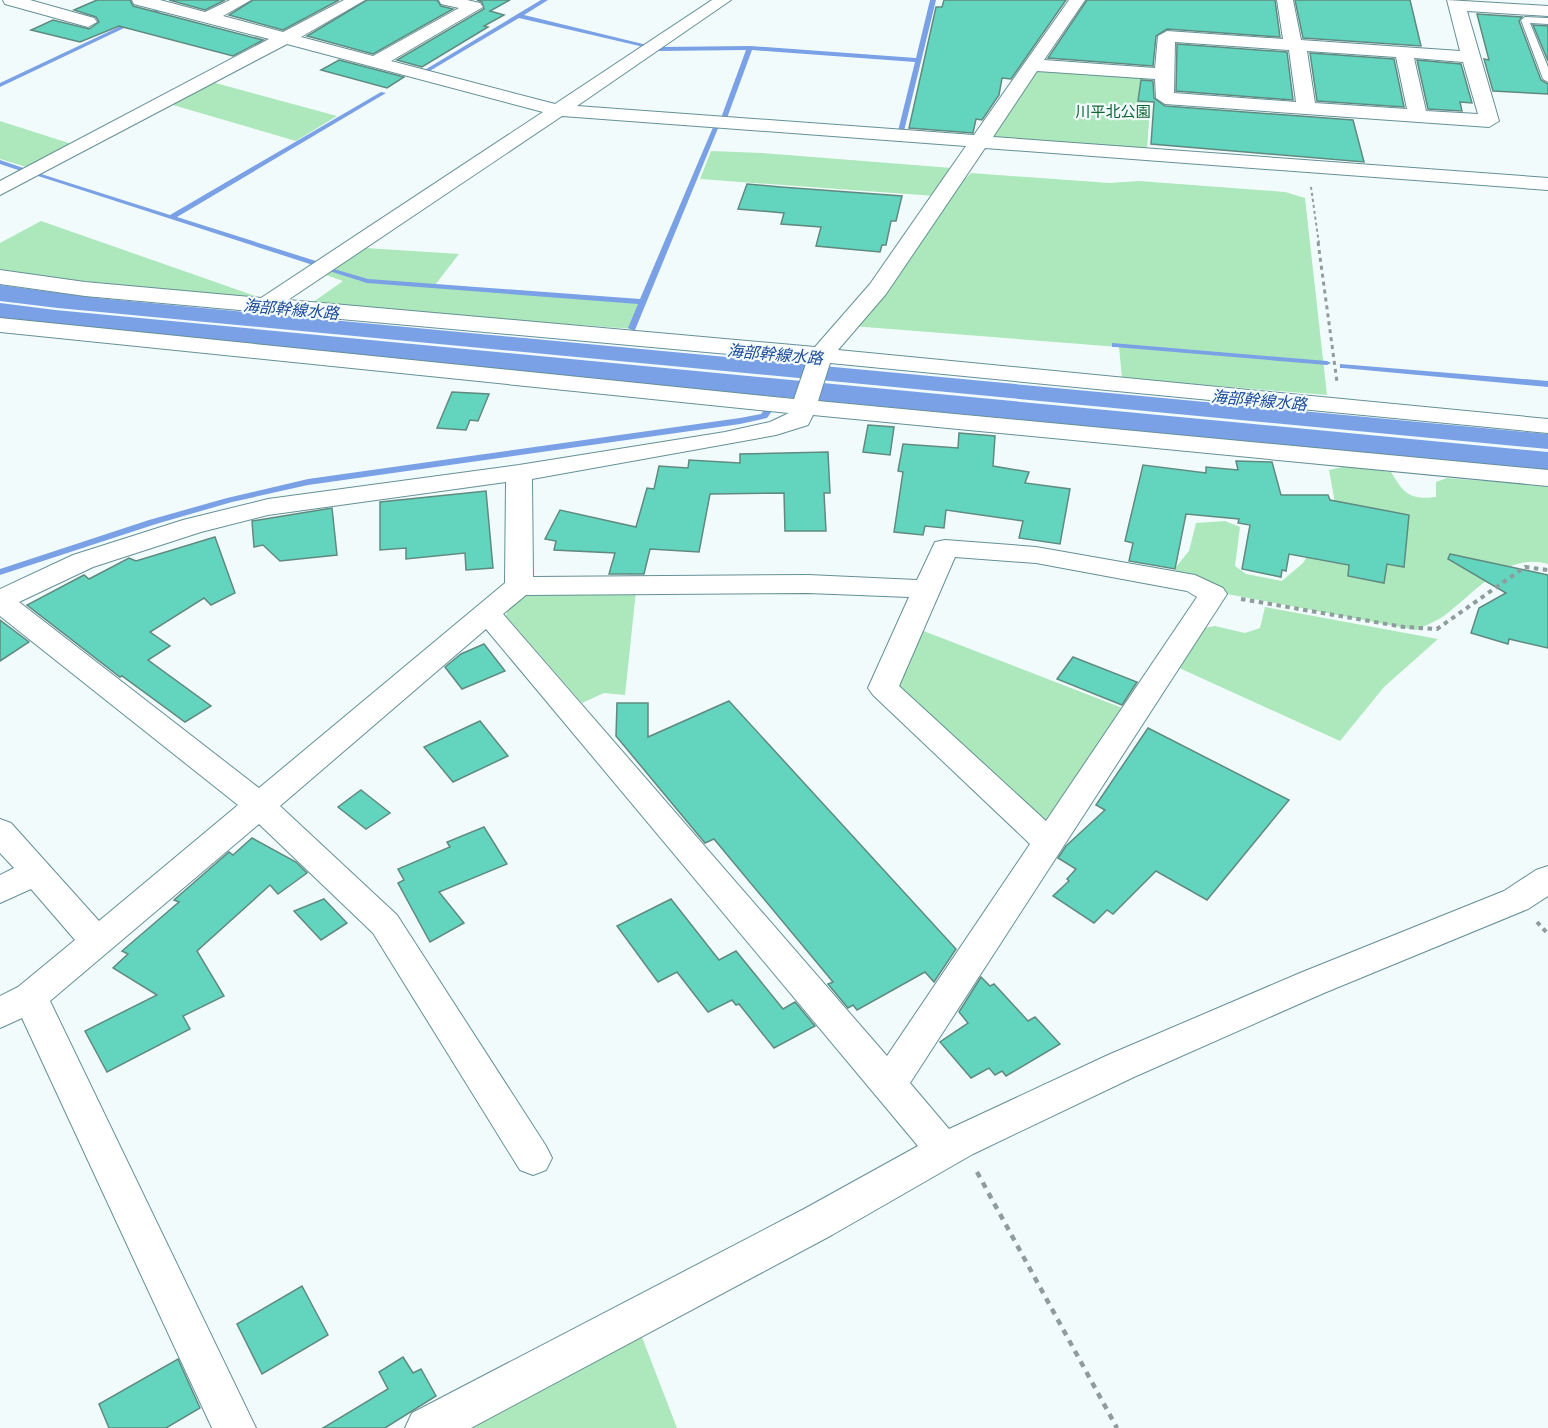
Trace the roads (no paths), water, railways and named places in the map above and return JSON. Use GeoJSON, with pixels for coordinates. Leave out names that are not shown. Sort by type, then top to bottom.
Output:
{"type":"FeatureCollection","features":[{"type":"Feature","properties":{"kind":"street"},"geometry":{"type":"LineString","coordinates":[[11,0],[88,22]]}},
{"type":"Feature","properties":{"kind":"street"},"geometry":{"type":"LineString","coordinates":[[141,0],[558,110],[1548,184]]}},
{"type":"Feature","properties":{"kind":"street"},"geometry":{"type":"LineString","coordinates":[[206,18],[243,0]]}},
{"type":"Feature","properties":{"kind":"street"},"geometry":{"type":"LineString","coordinates":[[0,189],[357,0]]}},
{"type":"Feature","properties":{"kind":"street"},"geometry":{"type":"LineString","coordinates":[[374,63],[474,7],[447,0]]}},
{"type":"Feature","properties":{"kind":"street"},"geometry":{"type":"LineString","coordinates":[[266,305],[723,0]]}},
{"type":"Feature","properties":{"kind":"street"},"geometry":{"type":"LineString","coordinates":[[533,1158],[386,924],[259,805],[0,601],[83,561],[192,525],[257,510],[519,473],[776,429],[799,420],[820,359],[878,289],[1077,0]]}},
{"type":"Feature","properties":{"kind":"street"},"geometry":{"type":"LineString","coordinates":[[1285,0],[1292,39],[1296,45],[1305,108]]}},
{"type":"Feature","properties":{"kind":"street"},"geometry":{"type":"LineString","coordinates":[[1471,57],[1167,36],[1165,98],[1489,122],[1471,57],[1456,3],[1548,11]]}},
{"type":"Feature","properties":{"kind":"street"},"geometry":{"type":"LineString","coordinates":[[1404,52],[1418,116]]}},
{"type":"Feature","properties":{"kind":"street"},"geometry":{"type":"LineString","coordinates":[[1031,65],[1164,74]]}},
{"type":"Feature","properties":{"kind":"street"},"geometry":{"type":"LineString","coordinates":[[0,277],[85,289],[1548,426]]}},
{"type":"Feature","properties":{"kind":"street"},"geometry":{"type":"LineString","coordinates":[[0,325],[132,340],[558,380],[804,407],[1548,478]]}},
{"type":"Feature","properties":{"kind":"street"},"geometry":{"type":"LineString","coordinates":[[519,473],[519,586]]}},
{"type":"Feature","properties":{"kind":"street"},"geometry":{"type":"LineString","coordinates":[[889,1084],[1213,594],[1195,584],[1036,555],[945,548],[883,688],[1048,842]]}},
{"type":"Feature","properties":{"kind":"street"},"geometry":{"type":"LineString","coordinates":[[234,1428],[15,1005],[98,942],[519,586],[808,584],[926,589]]}},
{"type":"Feature","properties":{"kind":"street"},"geometry":{"type":"LineString","coordinates":[[484,614],[500,625],[889,1084],[952,1146]]}},
{"type":"Feature","properties":{"kind":"street"},"geometry":{"type":"LineString","coordinates":[[0,831],[98,942]]}},
{"type":"Feature","properties":{"kind":"street"},"geometry":{"type":"LineString","coordinates":[[0,890],[36,872]]}},
{"type":"Feature","properties":{"kind":"street"},"geometry":{"type":"LineString","coordinates":[[427,1428],[818,1222],[952,1146],[1121,1066],[1516,900],[1548,879]]}},
{"type":"Feature","properties":{"kind":"lane"},"geometry":{"type":"LineString","coordinates":[[1548,21],[1526,20],[1548,79]]}},
{"type":"Feature","properties":{"kind":"water"},"geometry":{"type":"Polygon","coordinates":[[[0,285],[97,298],[1548,434],[1548,449],[58,308],[0,301],[0,285]]]}},
{"type":"Feature","properties":{"kind":"water"},"geometry":{"type":"Polygon","coordinates":[[[0,303],[1548,452],[1548,470],[476,368],[0,319],[0,303]]]}},
{"type":"Feature","properties":{"kind":"waterway"},"geometry":{"type":"LineString","coordinates":[[426,71],[545,0]]}},
{"type":"Feature","properties":{"kind":"waterway"},"geometry":{"type":"LineString","coordinates":[[901,131],[933,0]]}},
{"type":"Feature","properties":{"kind":"waterway"},"geometry":{"type":"LineString","coordinates":[[0,85],[159,10]]}},
{"type":"Feature","properties":{"kind":"waterway"},"geometry":{"type":"LineString","coordinates":[[519,16],[644,45]]}},
{"type":"Feature","properties":{"kind":"waterway"},"geometry":{"type":"LineString","coordinates":[[659,49],[750,48]]}},
{"type":"Feature","properties":{"kind":"waterway"},"geometry":{"type":"LineString","coordinates":[[724,118],[750,48]]}},
{"type":"Feature","properties":{"kind":"waterway"},"geometry":{"type":"LineString","coordinates":[[750,48],[918,60]]}},
{"type":"Feature","properties":{"kind":"waterway"},"geometry":{"type":"LineString","coordinates":[[171,217],[383,93]]}},
{"type":"Feature","properties":{"kind":"waterway"},"geometry":{"type":"LineString","coordinates":[[632,328],[716,126]]}},
{"type":"Feature","properties":{"kind":"waterway"},"geometry":{"type":"LineString","coordinates":[[0,162],[27,171]]}},
{"type":"Feature","properties":{"kind":"waterway"},"geometry":{"type":"LineString","coordinates":[[36,174],[316,264]]}},
{"type":"Feature","properties":{"kind":"waterway"},"geometry":{"type":"LineString","coordinates":[[327,269],[367,281],[642,302]]}},
{"type":"Feature","properties":{"kind":"waterway"},"geometry":{"type":"LineString","coordinates":[[1115,345],[1327,363]]}},
{"type":"Feature","properties":{"kind":"waterway"},"geometry":{"type":"LineString","coordinates":[[1343,366],[1548,384]]}},
{"type":"Feature","properties":{"kind":"waterway"},"geometry":{"type":"LineString","coordinates":[[0,572],[152,522],[230,500],[308,482],[740,421],[764,416],[768,411]]}},
{"type":"Feature","properties":{"kind":"park label","name":"川平北公園"},"geometry":{"type":"Point","coordinates":[1113,111]}},
{"type":"Feature","properties":{"kind":"water label","name":"海部幹線水路"},"geometry":{"type":"Point","coordinates":[291,309]}},
{"type":"Feature","properties":{"kind":"water label","name":"海部幹線水路"},"geometry":{"type":"Point","coordinates":[775,354]}},
{"type":"Feature","properties":{"kind":"water label","name":"海部幹線水路"},"geometry":{"type":"Point","coordinates":[1259,400]}}]}
